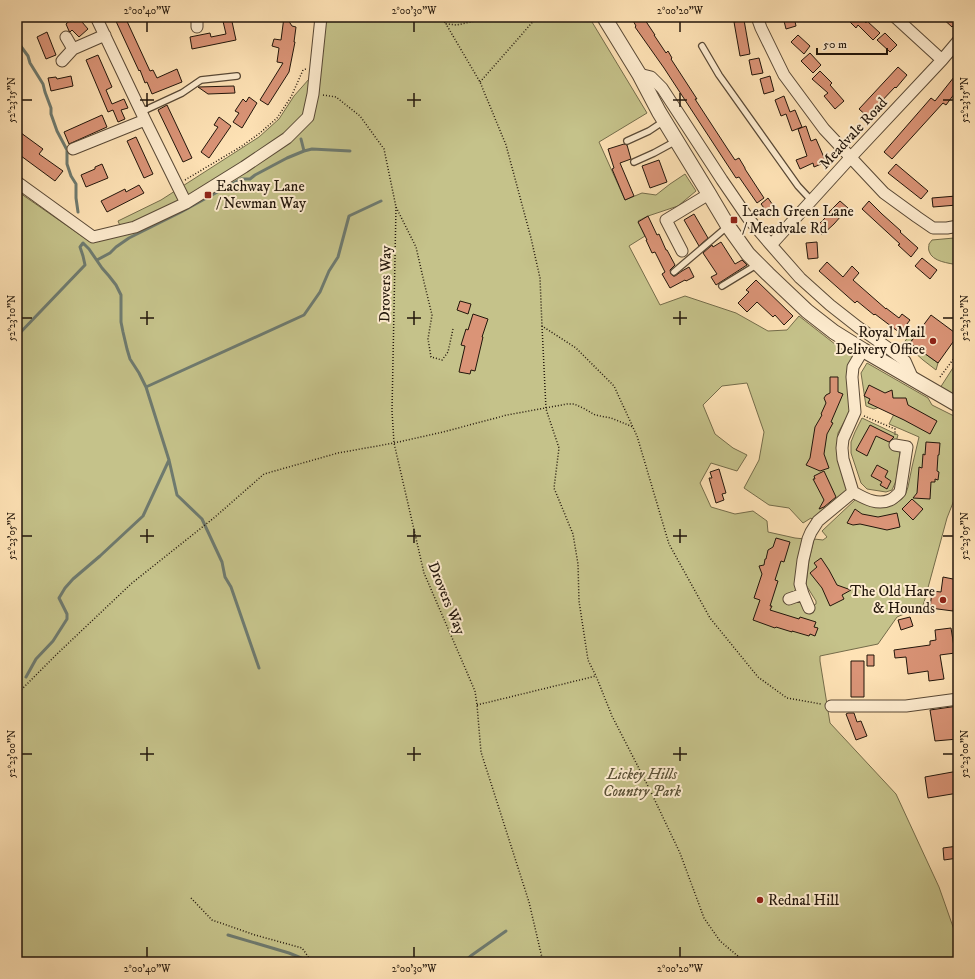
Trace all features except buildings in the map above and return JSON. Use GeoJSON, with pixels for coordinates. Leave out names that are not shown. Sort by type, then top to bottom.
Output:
{"type":"FeatureCollection","features":[{"type":"Feature","properties":{"kind":"street"},"geometry":{"type":"LineString","coordinates":[[96,17],[186,203]]}},
{"type":"Feature","properties":{"kind":"street"},"geometry":{"type":"LineString","coordinates":[[17,182],[92,237],[135,227],[186,203],[288,138],[308,117],[313,94],[321,17]]}},
{"type":"Feature","properties":{"kind":"street"},"geometry":{"type":"LineString","coordinates":[[604,17],[639,74],[708,194],[748,254],[807,312],[834,332],[958,405]]}},
{"type":"Feature","properties":{"kind":"street"},"geometry":{"type":"LineString","coordinates":[[757,17],[784,75],[824,129],[884,193],[933,228],[958,226]]}},
{"type":"Feature","properties":{"kind":"street"},"geometry":{"type":"LineString","coordinates":[[895,17],[942,60]]}},
{"type":"Feature","properties":{"kind":"street"},"geometry":{"type":"LineString","coordinates":[[62,61],[73,49],[104,35]]}},
{"type":"Feature","properties":{"kind":"street"},"geometry":{"type":"LineString","coordinates":[[66,37],[73,49]]}},
{"type":"Feature","properties":{"kind":"street","name":"Meadvale Road"},"geometry":{"type":"LineString","coordinates":[[771,245],[958,41]]}},
{"type":"Feature","properties":{"kind":"street"},"geometry":{"type":"LineString","coordinates":[[639,74],[650,77],[662,88],[748,218],[800,278],[830,305],[905,361],[913,379]]}},
{"type":"Feature","properties":{"kind":"street"},"geometry":{"type":"LineString","coordinates":[[73,149],[143,116]]}},
{"type":"Feature","properties":{"kind":"street"},"geometry":{"type":"LineString","coordinates":[[682,251],[666,220],[708,194]]}},
{"type":"Feature","properties":{"kind":"street"},"geometry":{"type":"LineString","coordinates":[[863,350],[853,367],[852,377],[855,412],[843,438],[842,448],[843,459],[853,492],[873,502],[890,500],[900,492],[907,448],[895,444]]}},
{"type":"Feature","properties":{"kind":"street"},"geometry":{"type":"LineString","coordinates":[[809,608],[802,594],[800,584],[803,560],[808,539],[818,521],[853,492]]}},
{"type":"Feature","properties":{"kind":"street"},"geometry":{"type":"LineString","coordinates":[[789,599],[802,594]]}},
{"type":"Feature","properties":{"kind":"street"},"geometry":{"type":"LineString","coordinates":[[831,706],[906,706],[958,699]]}},
{"type":"Feature","properties":{"kind":"lane"},"geometry":{"type":"LineString","coordinates":[[702,46],[720,75],[798,186],[811,200]]}},
{"type":"Feature","properties":{"kind":"lane"},"geometry":{"type":"LineString","coordinates":[[143,116],[201,80],[237,76]]}},
{"type":"Feature","properties":{"kind":"lane"},"geometry":{"type":"LineString","coordinates":[[627,141],[665,121]]}},
{"type":"Feature","properties":{"kind":"lane"},"geometry":{"type":"LineString","coordinates":[[634,162],[677,141]]}},
{"type":"Feature","properties":{"kind":"lane"},"geometry":{"type":"LineString","coordinates":[[674,272],[728,226]]}},
{"type":"Feature","properties":{"kind":"lane"},"geometry":{"type":"LineString","coordinates":[[722,286],[758,264]]}},
{"type":"Feature","properties":{"kind":"path"},"geometry":{"type":"LineString","coordinates":[[441,17],[480,82],[506,145],[531,238],[540,278],[546,409],[559,448],[554,488],[573,534],[578,564],[579,601],[588,660],[612,716],[680,853],[704,918],[720,941],[745,962]]}},
{"type":"Feature","properties":{"kind":"path"},"geometry":{"type":"LineString","coordinates":[[446,24],[457,25],[483,19],[506,17]]}},
{"type":"Feature","properties":{"kind":"path"},"geometry":{"type":"LineString","coordinates":[[480,82],[537,17]]}},
{"type":"Feature","properties":{"kind":"path"},"geometry":{"type":"LineString","coordinates":[[177,185],[242,146],[260,133],[277,118],[291,96],[303,70],[316,66]]}},
{"type":"Feature","properties":{"kind":"path"},"geometry":{"type":"LineString","coordinates":[[313,94],[336,97],[360,116],[384,149],[396,206],[416,247],[432,315],[428,339],[431,357],[442,360],[448,352],[453,329]]}},
{"type":"Feature","properties":{"kind":"path","name":"Drovers Way"},"geometry":{"type":"LineString","coordinates":[[396,206],[392,411],[394,443],[424,573],[475,691],[481,752],[529,902],[543,962]]}},
{"type":"Feature","properties":{"kind":"path"},"geometry":{"type":"LineString","coordinates":[[542,326],[576,348],[614,386],[637,436],[669,544],[710,618],[758,677],[787,698],[831,706]]}},
{"type":"Feature","properties":{"kind":"path"},"geometry":{"type":"LineString","coordinates":[[940,377],[958,353]]}},
{"type":"Feature","properties":{"kind":"path"},"geometry":{"type":"LineString","coordinates":[[17,694],[132,583],[215,517],[264,474],[338,453],[394,443],[507,415],[567,404],[574,404],[595,415],[612,418],[633,427]]}},
{"type":"Feature","properties":{"kind":"path"},"geometry":{"type":"LineString","coordinates":[[855,412],[895,429],[895,444]]}},
{"type":"Feature","properties":{"kind":"path"},"geometry":{"type":"LineString","coordinates":[[477,705],[596,676]]}},
{"type":"Feature","properties":{"kind":"path"},"geometry":{"type":"LineString","coordinates":[[191,898],[212,920],[255,935],[302,948],[312,962]]}},
{"type":"Feature","properties":{"kind":"green space","name":"Lickey Hills Country Park"},"geometry":{"type":"Polygon","coordinates":[[[326,17],[589,17],[647,113],[599,142],[625,200],[642,193],[656,195],[685,174],[696,191],[678,206],[638,221],[645,236],[629,246],[660,305],[685,296],[736,313],[768,331],[787,330],[799,316],[840,348],[853,355],[848,366],[850,411],[838,433],[837,451],[849,491],[815,522],[811,518],[803,523],[789,508],[769,505],[744,488],[759,460],[764,432],[747,383],[722,386],[703,405],[715,434],[733,448],[747,455],[737,471],[711,463],[700,483],[711,507],[735,514],[753,511],[767,521],[768,532],[805,539],[796,589],[791,594],[812,606],[816,604],[816,601],[806,585],[809,560],[814,539],[823,540],[827,537],[822,531],[856,499],[887,506],[895,504],[902,499],[908,487],[919,437],[889,424],[894,414],[880,407],[874,409],[866,406],[861,373],[867,363],[928,398],[932,405],[958,418],[958,490],[947,518],[923,606],[897,617],[878,644],[820,656],[820,661],[830,723],[896,794],[939,887],[958,941],[958,962],[17,962],[17,191],[89,241],[124,235],[118,221],[161,200],[259,137],[279,119],[294,96],[317,70],[326,17]]]}},
{"type":"Feature","properties":{"kind":"green space"},"geometry":{"type":"Polygon","coordinates":[[[958,235],[958,265],[937,260],[931,255],[929,251],[929,244],[932,240],[954,238],[958,235]]]}},
{"type":"Feature","properties":{"kind":"green space"},"geometry":{"type":"Polygon","coordinates":[[[909,335],[913,338],[910,343],[938,363],[936,370],[904,343],[909,335]]]}},
{"type":"Feature","properties":{"kind":"green space"},"geometry":{"type":"Polygon","coordinates":[[[958,360],[958,398],[940,388],[958,360]]]}},
{"type":"Feature","properties":{"kind":"green space"},"geometry":{"type":"Polygon","coordinates":[[[862,418],[898,435],[894,449],[900,452],[896,481],[892,490],[886,492],[867,489],[861,483],[851,453],[851,442],[862,418]]]}},
{"type":"Feature","properties":{"kind":"waterway"},"geometry":{"type":"LineString","coordinates":[[17,41],[28,56],[30,63],[43,84],[57,131],[67,150],[67,164],[71,176],[76,184],[78,212]]}},
{"type":"Feature","properties":{"kind":"waterway"},"geometry":{"type":"LineString","coordinates":[[301,139],[304,151]]}},
{"type":"Feature","properties":{"kind":"waterway"},"geometry":{"type":"LineString","coordinates":[[97,260],[110,253],[129,238],[181,212],[241,179],[250,179],[287,158],[312,149],[350,151]]}},
{"type":"Feature","properties":{"kind":"waterway"},"geometry":{"type":"LineString","coordinates":[[146,387],[304,315],[320,292],[329,271],[338,257],[349,216],[381,201]]}},
{"type":"Feature","properties":{"kind":"waterway"},"geometry":{"type":"LineString","coordinates":[[17,336],[85,265],[80,247],[83,243],[116,285],[121,295],[121,322],[127,349],[130,359],[146,387],[169,460],[177,495],[202,519],[222,562],[225,577],[231,587],[259,668]]}},
{"type":"Feature","properties":{"kind":"waterway"},"geometry":{"type":"LineString","coordinates":[[26,677],[36,659],[53,641],[67,619],[67,614],[59,598],[65,588],[143,516],[169,460]]}},
{"type":"Feature","properties":{"kind":"waterway"},"geometry":{"type":"LineString","coordinates":[[464,962],[506,931]]}},
{"type":"Feature","properties":{"kind":"waterway"},"geometry":{"type":"LineString","coordinates":[[228,935],[289,953],[306,960]]}},
{"type":"Feature","properties":{"kind":"place","name":"Eachway Lane / Newman Way"},"geometry":{"type":"Point","coordinates":[208,195]}},
{"type":"Feature","properties":{"kind":"place","name":"Leach Green Lane / Meadvale Rd"},"geometry":{"type":"Point","coordinates":[734,220]}},
{"type":"Feature","properties":{"kind":"place","name":"Royal Mail Delivery Office"},"geometry":{"type":"Point","coordinates":[933,341]}},
{"type":"Feature","properties":{"kind":"place","name":"The Old Hare & Hounds"},"geometry":{"type":"Point","coordinates":[943,600]}},
{"type":"Feature","properties":{"kind":"place","name":"Rednal Hill"},"geometry":{"type":"Point","coordinates":[760,900]}}]}
